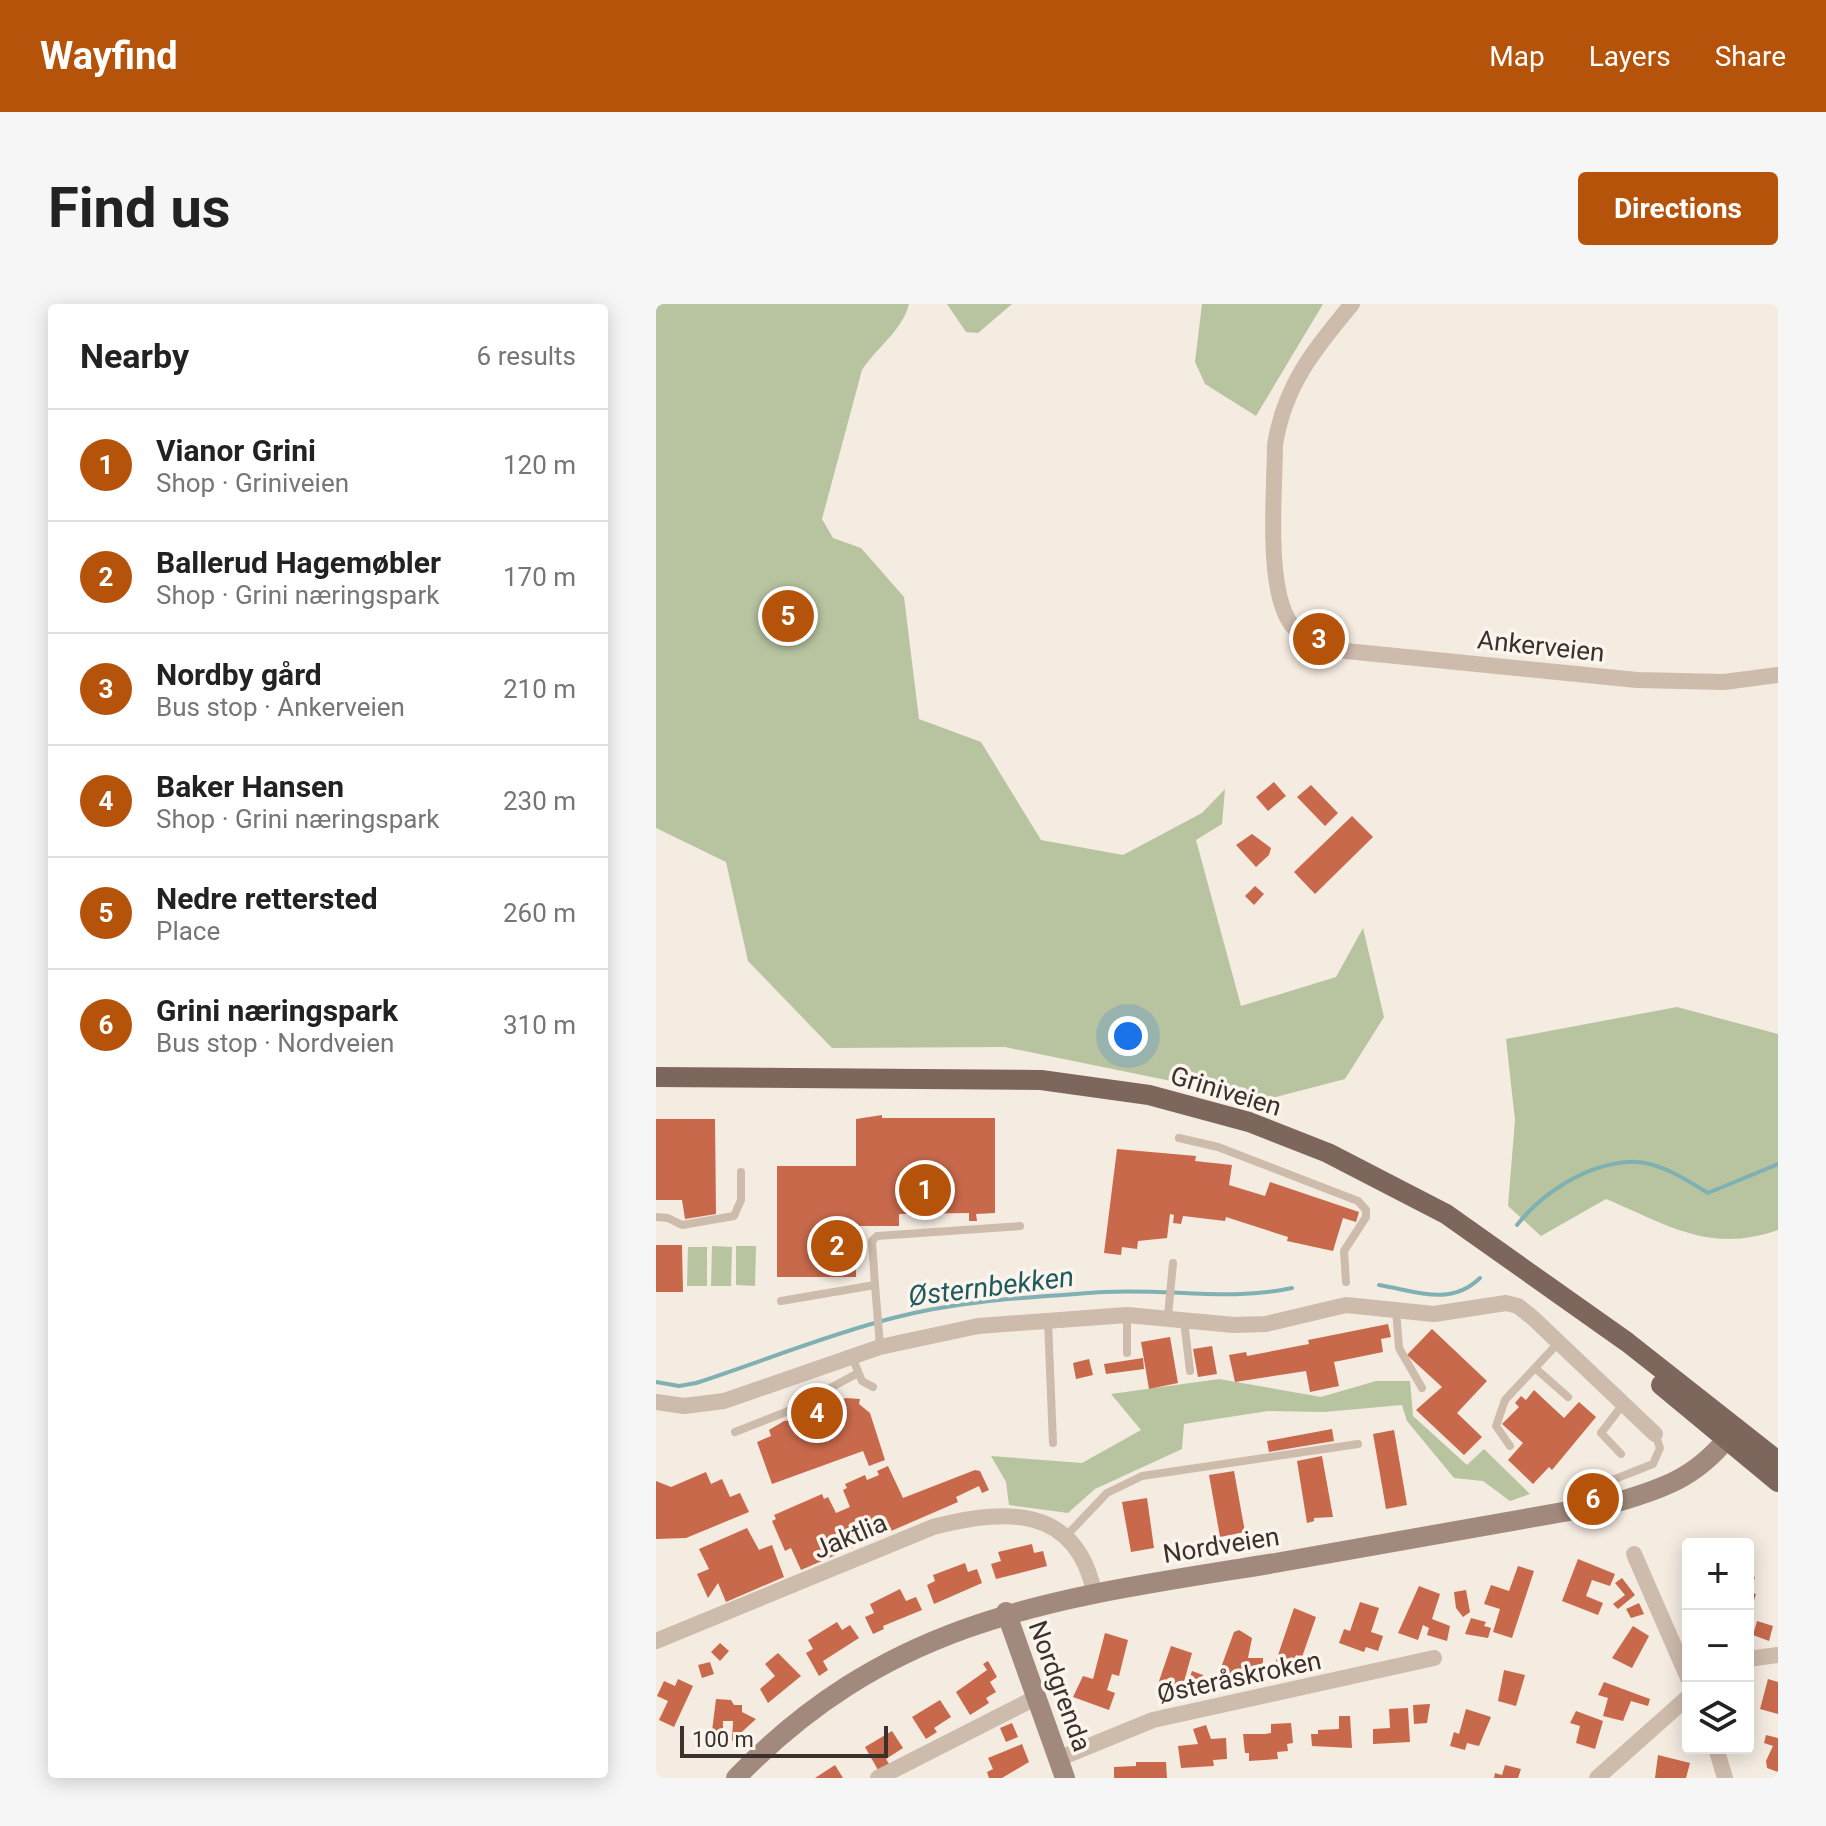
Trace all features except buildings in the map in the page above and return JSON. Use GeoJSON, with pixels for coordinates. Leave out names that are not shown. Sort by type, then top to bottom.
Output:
{"type":"FeatureCollection","features":[{"type":"Feature","properties":{"kind":"main road","name":"Griniveien"},"geometry":{"type":"LineString","coordinates":[[656,1077],[1041,1080],[1109,1087],[1192,1106],[1289,1137],[1398,1187],[1481,1237],[1587,1317],[1627,1342],[1731,1434],[1778,1482]]}},
{"type":"Feature","properties":{"kind":"main road","name":"Griniveien"},"geometry":{"type":"LineString","coordinates":[[1731,1434],[1778,1461]]}},
{"type":"Feature","properties":{"kind":"main road","name":"Nordveien"},"geometry":{"type":"LineString","coordinates":[[736,1778],[818,1707],[871,1672],[939,1636],[1006,1612],[1094,1592],[1614,1503],[1658,1490],[1695,1472],[1731,1434]]}},
{"type":"Feature","properties":{"kind":"main road","name":"Nordgrenda"},"geometry":{"type":"LineString","coordinates":[[1006,1612],[1062,1768]]}},
{"type":"Feature","properties":{"kind":"street","name":"Ankerveien"},"geometry":{"type":"LineString","coordinates":[[1352,304],[1301,370],[1278,422],[1275,445],[1278,583],[1286,615],[1302,635],[1319,644],[1346,651],[1637,680],[1724,682],[1778,675]]}},
{"type":"Feature","properties":{"kind":"street"},"geometry":{"type":"LineString","coordinates":[[656,1402],[684,1406],[724,1401],[855,1365],[879,1339],[978,1326],[1127,1315],[1176,1317],[1234,1325],[1266,1324],[1346,1305],[1434,1314],[1506,1303],[1518,1306],[1559,1342],[1655,1434]]}},
{"type":"Feature","properties":{"kind":"street","name":"Jaktlia"},"geometry":{"type":"LineString","coordinates":[[656,1641],[933,1527],[974,1516],[1014,1516],[1050,1524],[1067,1535]]}},
{"type":"Feature","properties":{"kind":"street"},"geometry":{"type":"LineString","coordinates":[[1067,1535],[1085,1561],[1094,1592]]}},
{"type":"Feature","properties":{"kind":"street"},"geometry":{"type":"LineString","coordinates":[[1634,1554],[1682,1664]]}},
{"type":"Feature","properties":{"kind":"street"},"geometry":{"type":"LineString","coordinates":[[1754,1658],[1778,1655]]}},
{"type":"Feature","properties":{"kind":"street","name":"Østeråskroken"},"geometry":{"type":"LineString","coordinates":[[1062,1768],[1153,1720],[1434,1658]]}},
{"type":"Feature","properties":{"kind":"street"},"geometry":{"type":"LineString","coordinates":[[878,1778],[1035,1698]]}},
{"type":"Feature","properties":{"kind":"street"},"geometry":{"type":"LineString","coordinates":[[1597,1778],[1682,1702]]}},
{"type":"Feature","properties":{"kind":"street"},"geometry":{"type":"LineString","coordinates":[[1718,1754],[1725,1778]]}},
{"type":"Feature","properties":{"kind":"lane"},"geometry":{"type":"LineString","coordinates":[[1179,1138],[1218,1147],[1358,1201],[1366,1210],[1366,1217],[1344,1251],[1346,1282]]}},
{"type":"Feature","properties":{"kind":"lane"},"geometry":{"type":"LineString","coordinates":[[656,1217],[668,1218],[682,1225],[734,1216],[741,1200],[741,1172]]}},
{"type":"Feature","properties":{"kind":"lane"},"geometry":{"type":"LineString","coordinates":[[879,1339],[872,1241],[877,1236],[1020,1226]]}},
{"type":"Feature","properties":{"kind":"lane"},"geometry":{"type":"LineString","coordinates":[[1173,1263],[1169,1295],[1190,1371]]}},
{"type":"Feature","properties":{"kind":"lane"},"geometry":{"type":"LineString","coordinates":[[781,1301],[875,1285]]}},
{"type":"Feature","properties":{"kind":"lane"},"geometry":{"type":"LineString","coordinates":[[1396,1309],[1399,1348],[1422,1388]]}},
{"type":"Feature","properties":{"kind":"lane"},"geometry":{"type":"LineString","coordinates":[[1127,1315],[1127,1353]]}},
{"type":"Feature","properties":{"kind":"lane"},"geometry":{"type":"LineString","coordinates":[[1048,1320],[1053,1443]]}},
{"type":"Feature","properties":{"kind":"lane"},"geometry":{"type":"LineString","coordinates":[[1510,1446],[1496,1426],[1497,1416],[1505,1400],[1559,1342]]}},
{"type":"Feature","properties":{"kind":"lane"},"geometry":{"type":"LineString","coordinates":[[735,1432],[786,1412],[855,1365],[862,1381],[873,1387]]}},
{"type":"Feature","properties":{"kind":"lane"},"geometry":{"type":"LineString","coordinates":[[1535,1368],[1568,1397]]}},
{"type":"Feature","properties":{"kind":"lane"},"geometry":{"type":"LineString","coordinates":[[1621,1454],[1601,1433],[1625,1402]]}},
{"type":"Feature","properties":{"kind":"lane"},"geometry":{"type":"LineString","coordinates":[[1578,1483],[1615,1479],[1653,1464],[1660,1448],[1655,1434]]}},
{"type":"Feature","properties":{"kind":"lane"},"geometry":{"type":"LineString","coordinates":[[1067,1535],[1086,1511],[1107,1493],[1142,1476],[1358,1444]]}},
{"type":"Feature","properties":{"kind":"green space"},"geometry":{"type":"Polygon","coordinates":[[[656,304],[909,304],[895,331],[862,370],[822,519],[833,538],[861,548],[904,597],[919,719],[981,742],[1041,840],[1123,855],[1202,813],[1225,789],[1222,824],[1196,840],[1241,1006],[1336,977],[1363,928],[1384,1017],[1345,1079],[1264,1100],[1005,1047],[832,1048],[748,961],[726,862],[656,828],[656,304]]]}},
{"type":"Feature","properties":{"kind":"green space"},"geometry":{"type":"Polygon","coordinates":[[[947,304],[1012,304],[978,333],[966,332],[947,304]]]}},
{"type":"Feature","properties":{"kind":"green space"},"geometry":{"type":"Polygon","coordinates":[[[1202,304],[1323,304],[1256,416],[1205,384],[1195,362],[1202,304]]]}},
{"type":"Feature","properties":{"kind":"green space"},"geometry":{"type":"Polygon","coordinates":[[[1677,1007],[1778,1034],[1778,1230],[1754,1237],[1710,1238],[1670,1227],[1606,1199],[1541,1236],[1508,1206],[1515,1120],[1506,1039],[1677,1007]]]}},
{"type":"Feature","properties":{"kind":"green space"},"geometry":{"type":"Polygon","coordinates":[[[712,1246],[732,1247],[731,1286],[711,1286],[712,1246]]]}},
{"type":"Feature","properties":{"kind":"green space"},"geometry":{"type":"Polygon","coordinates":[[[736,1246],[756,1246],[755,1286],[736,1285],[736,1246]]]}},
{"type":"Feature","properties":{"kind":"green space"},"geometry":{"type":"Polygon","coordinates":[[[688,1247],[707,1247],[707,1286],[687,1286],[688,1247]]]}},
{"type":"Feature","properties":{"kind":"green space"},"geometry":{"type":"Polygon","coordinates":[[[1219,1379],[1321,1397],[1376,1381],[1410,1381],[1413,1416],[1467,1465],[1484,1449],[1530,1494],[1510,1501],[1483,1481],[1454,1478],[1407,1421],[1402,1405],[1324,1412],[1268,1411],[1184,1424],[1182,1449],[1095,1489],[1068,1513],[1009,1505],[1006,1482],[991,1456],[1082,1463],[1141,1430],[1111,1394],[1219,1379]]]}},
{"type":"Feature","properties":{"kind":"waterway","name":"Østernbekken"},"geometry":{"type":"LineString","coordinates":[[1517,1225],[1539,1202],[1566,1182],[1612,1164],[1650,1164],[1708,1193],[1778,1164]]}},
{"type":"Feature","properties":{"kind":"waterway","name":"Østernbekken"},"geometry":{"type":"LineString","coordinates":[[1379,1285],[1445,1295],[1469,1287],[1480,1278]]}},
{"type":"Feature","properties":{"kind":"waterway","name":"Østernbekken"},"geometry":{"type":"LineString","coordinates":[[656,1382],[679,1386],[696,1383],[843,1332],[945,1307],[1104,1292],[1245,1294],[1292,1288]]}},
{"type":"Feature","properties":{"kind":"place","name":"Nedre rettersted"},"geometry":{"type":"Point","coordinates":[788,616]}},
{"type":"Feature","properties":{"kind":"place","name":"Nordby gård"},"geometry":{"type":"Point","coordinates":[1319,639]}},
{"type":"Feature","properties":{"kind":"place","name":"Vianor Grini"},"geometry":{"type":"Point","coordinates":[925,1190]}},
{"type":"Feature","properties":{"kind":"place","name":"Ballerud Hagemøbler"},"geometry":{"type":"Point","coordinates":[837,1246]}},
{"type":"Feature","properties":{"kind":"place","name":"Baker Hansen"},"geometry":{"type":"Point","coordinates":[817,1413]}},
{"type":"Feature","properties":{"kind":"place","name":"Grini næringspark"},"geometry":{"type":"Point","coordinates":[1593,1499]}}]}
